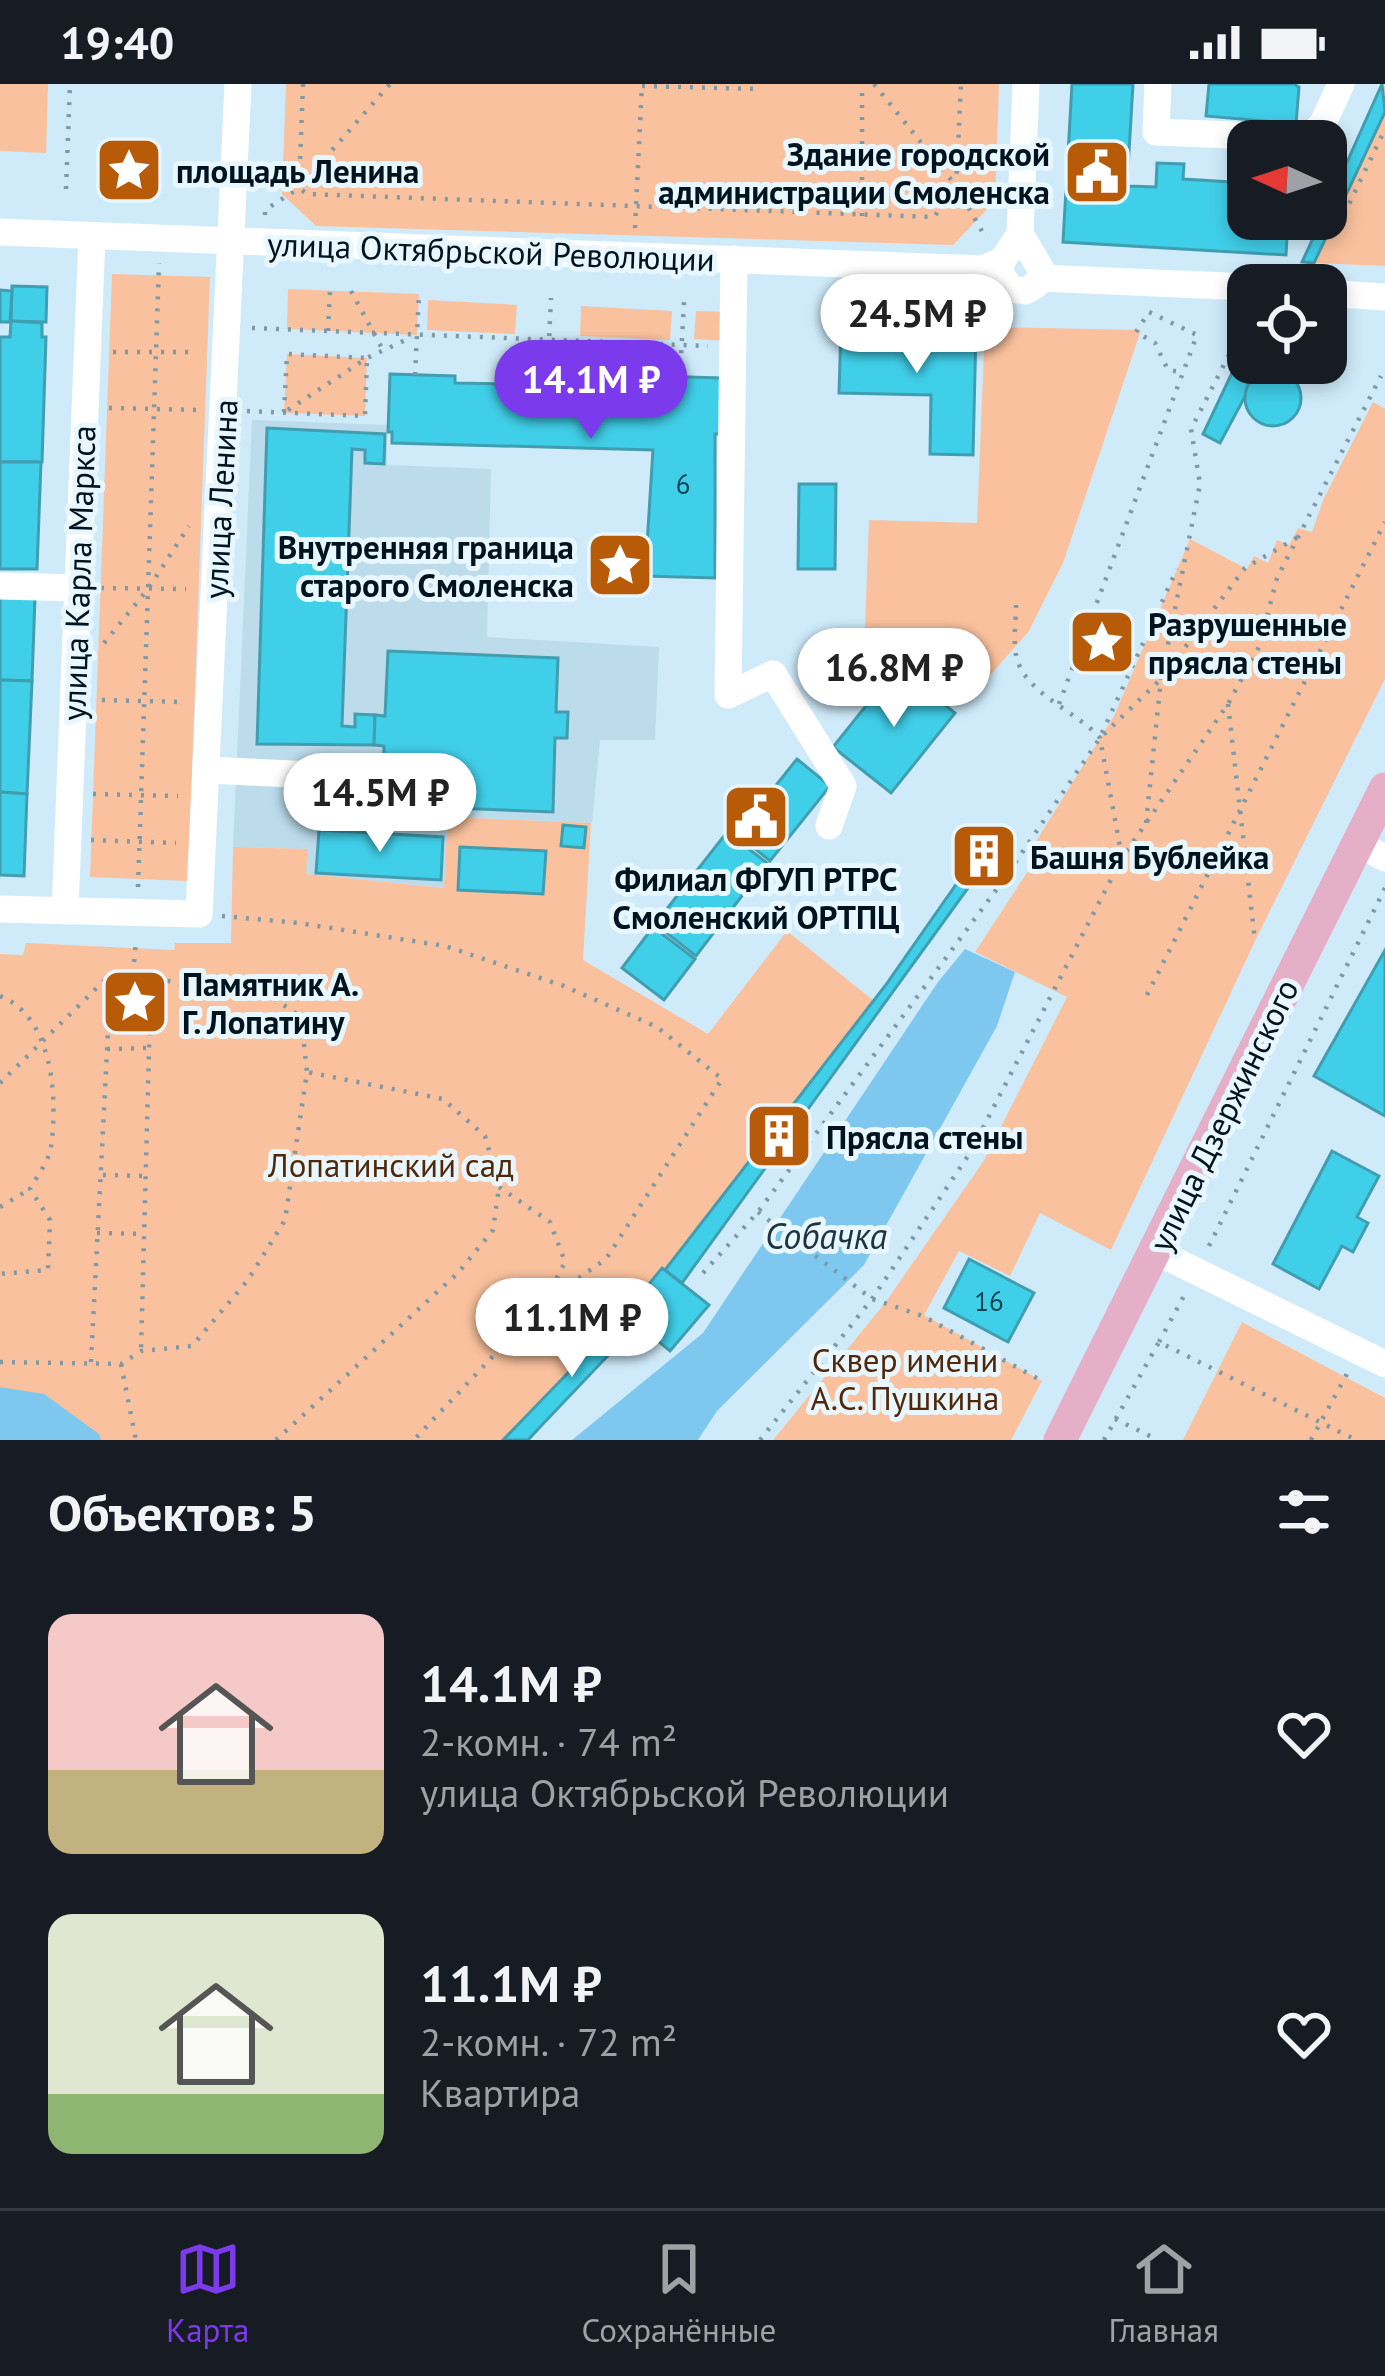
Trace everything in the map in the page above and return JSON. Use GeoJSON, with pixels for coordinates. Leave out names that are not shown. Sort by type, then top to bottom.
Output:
{"type":"FeatureCollection","features":[{"type":"Feature","properties":{"kind":"main road","name":"улица Дзержинского"},"geometry":{"type":"LineString","coordinates":[[1060,1440],[1371,850],[1385,789]]}},
{"type":"Feature","properties":{"kind":"street","name":"улица Ленина"},"geometry":{"type":"LineString","coordinates":[[199,914],[238,84]]}},
{"type":"Feature","properties":{"kind":"street"},"geometry":{"type":"LineString","coordinates":[[995,270],[1020,234],[1026,84]]}},
{"type":"Feature","properties":{"kind":"street"},"geometry":{"type":"LineString","coordinates":[[1158,84],[1156,132],[1309,138],[1323,123],[1341,84]]}},
{"type":"Feature","properties":{"kind":"street","name":"улица Октябрьской Революции"},"geometry":{"type":"LineString","coordinates":[[0,232],[995,270],[1018,292],[1031,289],[1040,278]]}},
{"type":"Feature","properties":{"kind":"street"},"geometry":{"type":"LineString","coordinates":[[1020,234],[1040,263],[1040,278],[1227,286]]}},
{"type":"Feature","properties":{"kind":"street","name":"улица Карла Маркса"},"geometry":{"type":"LineString","coordinates":[[65,911],[88,351],[79,235]]}},
{"type":"Feature","properties":{"kind":"street"},"geometry":{"type":"LineString","coordinates":[[734,259],[728,695],[772,674],[843,786],[829,826]]}},
{"type":"Feature","properties":{"kind":"street"},"geometry":{"type":"LineString","coordinates":[[1347,294],[1385,297]]}},
{"type":"Feature","properties":{"kind":"street"},"geometry":{"type":"LineString","coordinates":[[0,586],[78,588]]}},
{"type":"Feature","properties":{"kind":"street"},"geometry":{"type":"LineString","coordinates":[[206,783],[360,777]]}},
{"type":"Feature","properties":{"kind":"street"},"geometry":{"type":"LineString","coordinates":[[0,910],[199,914]]}},
{"type":"Feature","properties":{"kind":"street"},"geometry":{"type":"LineString","coordinates":[[1157,1252],[1372,1358]]}},
{"type":"Feature","properties":{"kind":"path"},"geometry":{"type":"LineString","coordinates":[[67,189],[70,84]]}},
{"type":"Feature","properties":{"kind":"path"},"geometry":{"type":"LineString","coordinates":[[299,188],[303,84]]}},
{"type":"Feature","properties":{"kind":"path"},"geometry":{"type":"LineString","coordinates":[[264,244],[265,210],[299,188],[390,84]]}},
{"type":"Feature","properties":{"kind":"path"},"geometry":{"type":"LineString","coordinates":[[634,255],[642,85],[757,89],[758,84]]}},
{"type":"Feature","properties":{"kind":"path"},"geometry":{"type":"LineString","coordinates":[[862,84],[862,216]]}},
{"type":"Feature","properties":{"kind":"path"},"geometry":{"type":"LineString","coordinates":[[874,84],[956,186],[983,233]]}},
{"type":"Feature","properties":{"kind":"path"},"geometry":{"type":"LineString","coordinates":[[299,188],[307,194],[934,217],[956,186],[962,84]]}},
{"type":"Feature","properties":{"kind":"path"},"geometry":{"type":"LineString","coordinates":[[1347,210],[1385,129]]}},
{"type":"Feature","properties":{"kind":"path"},"geometry":{"type":"LineString","coordinates":[[134,974],[160,239]]}},
{"type":"Feature","properties":{"kind":"path"},"geometry":{"type":"LineString","coordinates":[[328,331],[330,290]]}},
{"type":"Feature","properties":{"kind":"path"},"geometry":{"type":"LineString","coordinates":[[351,291],[382,350]]}},
{"type":"Feature","properties":{"kind":"path"},"geometry":{"type":"LineString","coordinates":[[415,375],[419,294]]}},
{"type":"Feature","properties":{"kind":"path"},"geometry":{"type":"LineString","coordinates":[[547,384],[551,298]]}},
{"type":"Feature","properties":{"kind":"path"},"geometry":{"type":"LineString","coordinates":[[680,376],[684,302]]}},
{"type":"Feature","properties":{"kind":"path"},"geometry":{"type":"LineString","coordinates":[[1059,704],[1197,335],[1149,312],[1136,332],[1156,344],[1168,370],[1180,372]]}},
{"type":"Feature","properties":{"kind":"path"},"geometry":{"type":"LineString","coordinates":[[88,351],[156,352],[328,331],[733,346]]}},
{"type":"Feature","properties":{"kind":"path"},"geometry":{"type":"LineString","coordinates":[[284,413],[367,358],[417,335]]}},
{"type":"Feature","properties":{"kind":"path"},"geometry":{"type":"LineString","coordinates":[[284,413],[287,354],[367,358]]}},
{"type":"Feature","properties":{"kind":"path"},"geometry":{"type":"LineString","coordinates":[[85,407],[364,416],[367,358]]}},
{"type":"Feature","properties":{"kind":"path"},"geometry":{"type":"LineString","coordinates":[[1145,829],[1161,680],[1200,484],[1191,429],[1227,358]]}},
{"type":"Feature","properties":{"kind":"path"},"geometry":{"type":"LineString","coordinates":[[1222,368],[1227,371]]}},
{"type":"Feature","properties":{"kind":"path"},"geometry":{"type":"LineString","coordinates":[[760,1440],[872,1299],[970,1153],[1122,858],[1228,704],[1258,647],[1277,578],[1381,376]]}},
{"type":"Feature","properties":{"kind":"path"},"geometry":{"type":"LineString","coordinates":[[1147,995],[1385,522]]}},
{"type":"Feature","properties":{"kind":"path"},"geometry":{"type":"LineString","coordinates":[[191,523],[74,689],[145,701],[210,702]]}},
{"type":"Feature","properties":{"kind":"path"},"geometry":{"type":"LineString","coordinates":[[1100,738],[1161,680],[1245,568],[1298,537]]}},
{"type":"Feature","properties":{"kind":"path"},"geometry":{"type":"LineString","coordinates":[[703,1273],[758,1212],[1003,882],[1100,738],[1182,558]]}},
{"type":"Feature","properties":{"kind":"path"},"geometry":{"type":"LineString","coordinates":[[78,588],[215,590]]}},
{"type":"Feature","properties":{"kind":"path"},"geometry":{"type":"LineString","coordinates":[[1016,605],[1016,660],[1041,692],[1088,724],[1100,738],[1122,858]]}},
{"type":"Feature","properties":{"kind":"path"},"geometry":{"type":"LineString","coordinates":[[1228,704],[1255,941]]}},
{"type":"Feature","properties":{"kind":"path"},"geometry":{"type":"LineString","coordinates":[[70,793],[142,795],[206,783]]}},
{"type":"Feature","properties":{"kind":"path"},"geometry":{"type":"LineString","coordinates":[[68,839],[203,844]]}},
{"type":"Feature","properties":{"kind":"path"},"geometry":{"type":"LineString","coordinates":[[1104,1440],[1198,1272],[1385,888]]}},
{"type":"Feature","properties":{"kind":"path"},"geometry":{"type":"LineString","coordinates":[[199,914],[299,923],[445,946],[564,986],[657,1027],[722,1079],[606,1259],[544,1302],[414,1440]]}},
{"type":"Feature","properties":{"kind":"path"},"geometry":{"type":"LineString","coordinates":[[91,1362],[111,974]]}},
{"type":"Feature","properties":{"kind":"path"},"geometry":{"type":"LineString","coordinates":[[0,1083],[111,974],[151,976],[275,999],[301,1017],[307,1072],[284,1220],[248,1280],[192,1346],[141,1351],[121,1364],[0,1362]]}},
{"type":"Feature","properties":{"kind":"path"},"geometry":{"type":"LineString","coordinates":[[141,1351],[151,976]]}},
{"type":"Feature","properties":{"kind":"path"},"geometry":{"type":"LineString","coordinates":[[0,996],[20,1004],[43,1041],[52,1089],[51,1152],[30,1190],[0,1207]]}},
{"type":"Feature","properties":{"kind":"path"},"geometry":{"type":"LineString","coordinates":[[107,1049],[148,1048]]}},
{"type":"Feature","properties":{"kind":"path"},"geometry":{"type":"LineString","coordinates":[[276,1440],[458,1273],[494,1230],[499,1187],[485,1136],[443,1099],[307,1072]]}},
{"type":"Feature","properties":{"kind":"path"},"geometry":{"type":"LineString","coordinates":[[100,1175],[145,1176]]}},
{"type":"Feature","properties":{"kind":"path"},"geometry":{"type":"LineString","coordinates":[[499,1187],[550,1222],[565,1262],[544,1302]]}},
{"type":"Feature","properties":{"kind":"path"},"geometry":{"type":"LineString","coordinates":[[0,1274],[48,1270],[50,1220],[30,1190]]}},
{"type":"Feature","properties":{"kind":"path"},"geometry":{"type":"LineString","coordinates":[[758,1212],[872,1299],[923,1316],[1042,1381]]}},
{"type":"Feature","properties":{"kind":"path"},"geometry":{"type":"LineString","coordinates":[[97,1233],[144,1234]]}},
{"type":"Feature","properties":{"kind":"path"},"geometry":{"type":"LineString","coordinates":[[1159,1342],[1356,1440]]}},
{"type":"Feature","properties":{"kind":"path"},"geometry":{"type":"LineString","coordinates":[[1311,1440],[1372,1358]]}},
{"type":"Feature","properties":{"kind":"path"},"geometry":{"type":"LineString","coordinates":[[121,1364],[136,1440]]}},
{"type":"Feature","properties":{"kind":"path"},"geometry":{"type":"LineString","coordinates":[[1114,1419],[1158,1440]]}},
{"type":"Feature","properties":{"kind":"shaded area"},"geometry":{"type":"Polygon","coordinates":[[[252,420],[387,425],[387,465],[491,469],[487,637],[659,647],[655,740],[600,740],[592,823],[448,817],[445,888],[305,874],[307,849],[233,847],[252,420]]]}},
{"type":"Feature","properties":{"kind":"green space"},"geometry":{"type":"Polygon","coordinates":[[[0,84],[48,84],[46,153],[0,151],[0,84]]]}},
{"type":"Feature","properties":{"kind":"green space"},"geometry":{"type":"Polygon","coordinates":[[[286,84],[999,84],[995,201],[953,245],[316,226],[282,194],[286,84]]]}},
{"type":"Feature","properties":{"kind":"green space"},"geometry":{"type":"Polygon","coordinates":[[[1385,85],[1385,266],[1314,263],[1325,240],[1347,240],[1347,166],[1385,85]]]}},
{"type":"Feature","properties":{"kind":"green space"},"geometry":{"type":"Polygon","coordinates":[[[112,274],[210,277],[188,881],[90,877],[112,274]]]}},
{"type":"Feature","properties":{"kind":"green space"},"geometry":{"type":"Polygon","coordinates":[[[288,289],[419,294],[417,335],[287,329],[288,289]]]}},
{"type":"Feature","properties":{"kind":"green space"},"geometry":{"type":"Polygon","coordinates":[[[428,300],[517,305],[515,334],[427,330],[428,300]]]}},
{"type":"Feature","properties":{"kind":"green space"},"geometry":{"type":"Polygon","coordinates":[[[581,306],[672,311],[670,340],[580,336],[581,306]]]}},
{"type":"Feature","properties":{"kind":"green space"},"geometry":{"type":"Polygon","coordinates":[[[696,311],[725,312],[724,341],[694,339],[696,311]]]}},
{"type":"Feature","properties":{"kind":"green space"},"geometry":{"type":"Polygon","coordinates":[[[985,327],[1141,330],[1063,563],[1029,631],[966,703],[900,651],[864,655],[869,520],[977,523],[985,327]]]}},
{"type":"Feature","properties":{"kind":"green space"},"geometry":{"type":"Polygon","coordinates":[[[287,354],[367,358],[365,416],[284,413],[287,354]]]}},
{"type":"Feature","properties":{"kind":"green space","name":"Cквер имени А.С. Пушкина"},"geometry":{"type":"Polygon","coordinates":[[[1373,402],[1385,409],[1385,679],[1255,941],[1111,1250],[1040,1213],[1010,1276],[959,1251],[924,1315],[1042,1381],[1011,1440],[773,1440],[885,1303],[983,1162],[1067,997],[975,952],[1038,856],[1030,851],[1114,716],[1190,539],[1247,569],[1254,556],[1268,563],[1277,540],[1289,545],[1298,528],[1312,532],[1323,500],[1373,402]]]}},
{"type":"Feature","properties":{"kind":"green space","name":"Лопатинский сад"},"geometry":{"type":"Polygon","coordinates":[[[448,817],[591,823],[583,960],[708,1034],[787,931],[874,1001],[665,1270],[661,1268],[625,1314],[503,1440],[0,1440],[0,954],[23,955],[26,943],[174,950],[175,943],[231,943],[233,847],[308,849],[306,874],[444,888],[448,817]]]}},
{"type":"Feature","properties":{"kind":"green space"},"geometry":{"type":"Polygon","coordinates":[[[1242,1322],[1385,1398],[1385,1440],[1183,1440],[1242,1322]]]}},
{"type":"Feature","properties":{"kind":"water","name":"Собачка"},"geometry":{"type":"Polygon","coordinates":[[[965,949],[1015,972],[997,1026],[864,1265],[717,1411],[698,1440],[572,1440],[703,1333],[938,982],[965,949]]]}},
{"type":"Feature","properties":{"kind":"water"},"geometry":{"type":"Polygon","coordinates":[[[0,1387],[44,1394],[101,1440],[0,1440],[0,1387]]]}},
{"type":"Feature","properties":{"kind":"building","name":"Здание городской администрации Смоленска"},"geometry":{"type":"Polygon","coordinates":[[[1072,84],[1133,84],[1127,186],[1156,187],[1157,163],[1184,164],[1183,179],[1227,182],[1227,240],[1287,240],[1286,255],[1063,242],[1072,84]]]}},
{"type":"Feature","properties":{"kind":"building"},"geometry":{"type":"Polygon","coordinates":[[[1209,84],[1299,87],[1296,120],[1206,116],[1209,84]]]}},
{"type":"Feature","properties":{"kind":"building"},"geometry":{"type":"Polygon","coordinates":[[[1382,84],[1385,112],[1347,193],[1347,162],[1382,84]]]}},
{"type":"Feature","properties":{"kind":"building"},"geometry":{"type":"Polygon","coordinates":[[[1312,240],[1325,240],[1314,263],[1302,262],[1312,240]]]}},
{"type":"Feature","properties":{"kind":"building"},"geometry":{"type":"Polygon","coordinates":[[[12,286],[47,287],[46,322],[11,321],[12,286]]]}},
{"type":"Feature","properties":{"kind":"building"},"geometry":{"type":"Polygon","coordinates":[[[0,290],[12,291],[10,322],[0,322],[0,290]]]}},
{"type":"Feature","properties":{"kind":"building"},"geometry":{"type":"Polygon","coordinates":[[[11,321],[42,323],[42,337],[46,337],[42,462],[0,462],[0,337],[10,337],[11,321]]]}},
{"type":"Feature","properties":{"kind":"building"},"geometry":{"type":"Polygon","coordinates":[[[841,327],[976,330],[973,455],[930,454],[931,395],[839,393],[841,327]]]}},
{"type":"Feature","properties":{"kind":"building"},"geometry":{"type":"Polygon","coordinates":[[[390,374],[455,376],[455,383],[654,387],[655,376],[721,378],[720,434],[715,434],[715,578],[645,576],[653,450],[392,443],[392,432],[388,432],[390,374]]]}},
{"type":"Feature","properties":{"kind":"building"},"geometry":{"type":"Polygon","coordinates":[[[1227,383],[1252,384],[1220,443],[1203,434],[1227,383]]]}},
{"type":"Feature","properties":{"kind":"building"},"geometry":{"type":"Polygon","coordinates":[[[1249,384],[1299,387],[1299,409],[1284,424],[1262,424],[1247,409],[1249,384]]]}},
{"type":"Feature","properties":{"kind":"building"},"geometry":{"type":"Polygon","coordinates":[[[267,428],[385,434],[384,464],[365,463],[365,450],[352,449],[342,726],[355,727],[355,714],[375,715],[374,745],[257,744],[267,428]]]}},
{"type":"Feature","properties":{"kind":"building"},"geometry":{"type":"Polygon","coordinates":[[[0,462],[41,462],[37,569],[0,569],[0,462]]]}},
{"type":"Feature","properties":{"kind":"building"},"geometry":{"type":"Polygon","coordinates":[[[799,484],[836,484],[835,569],[798,569],[799,484]]]}},
{"type":"Feature","properties":{"kind":"building"},"geometry":{"type":"Polygon","coordinates":[[[0,596],[35,597],[32,681],[0,680],[0,596]]]}},
{"type":"Feature","properties":{"kind":"building"},"geometry":{"type":"Polygon","coordinates":[[[388,651],[558,658],[556,712],[568,712],[567,738],[555,738],[553,812],[382,805],[384,746],[374,745],[375,715],[385,716],[388,651]]]}},
{"type":"Feature","properties":{"kind":"building"},"geometry":{"type":"Polygon","coordinates":[[[897,667],[955,713],[891,793],[833,747],[897,667]]]}},
{"type":"Feature","properties":{"kind":"building"},"geometry":{"type":"Polygon","coordinates":[[[0,680],[32,681],[27,794],[0,792],[0,680]]]}},
{"type":"Feature","properties":{"kind":"building"},"geometry":{"type":"Polygon","coordinates":[[[797,759],[830,786],[770,861],[737,834],[797,759]]]}},
{"type":"Feature","properties":{"kind":"building"},"geometry":{"type":"Polygon","coordinates":[[[0,792],[27,794],[24,876],[0,875],[0,792]]]}},
{"type":"Feature","properties":{"kind":"building"},"geometry":{"type":"Polygon","coordinates":[[[563,825],[586,827],[584,848],[561,846],[563,825]]]}},
{"type":"Feature","properties":{"kind":"building"},"geometry":{"type":"Polygon","coordinates":[[[319,830],[443,837],[441,880],[316,873],[319,830]]]}},
{"type":"Feature","properties":{"kind":"building"},"geometry":{"type":"Polygon","coordinates":[[[727,832],[767,863],[696,956],[655,924],[727,832]]]}},
{"type":"Feature","properties":{"kind":"building","name":"Башня Бублейка"},"geometry":{"type":"Polygon","coordinates":[[[979,835],[1005,853],[989,876],[964,858],[979,835]]]}},
{"type":"Feature","properties":{"kind":"building"},"geometry":{"type":"Polygon","coordinates":[[[460,847],[546,851],[543,894],[458,890],[460,847]]]}},
{"type":"Feature","properties":{"kind":"building","name":"Прясла стены"},"geometry":{"type":"Polygon","coordinates":[[[971,863],[981,870],[682,1283],[665,1270],[885,986],[971,863]]]}},
{"type":"Feature","properties":{"kind":"building"},"geometry":{"type":"Polygon","coordinates":[[[653,927],[695,959],[664,1000],[622,968],[653,927]]]}},
{"type":"Feature","properties":{"kind":"building"},"geometry":{"type":"Polygon","coordinates":[[[1385,950],[1385,1116],[1314,1076],[1385,950]]]}},
{"type":"Feature","properties":{"kind":"building"},"geometry":{"type":"Polygon","coordinates":[[[1332,1151],[1379,1176],[1357,1217],[1368,1223],[1353,1252],[1342,1246],[1319,1289],[1273,1264],[1332,1151]]]}},
{"type":"Feature","properties":{"kind":"building"},"geometry":{"type":"Polygon","coordinates":[[[969,1259],[1034,1293],[1008,1342],[944,1308],[969,1259]]]}},
{"type":"Feature","properties":{"kind":"building"},"geometry":{"type":"Polygon","coordinates":[[[662,1268],[709,1305],[670,1351],[625,1314],[662,1268]]]}},
{"type":"Feature","properties":{"kind":"building"},"geometry":{"type":"Polygon","coordinates":[[[625,1314],[638,1324],[528,1440],[503,1440],[625,1314]]]}},
{"type":"Feature","properties":{"kind":"place","name":"площадь Ленина"},"geometry":{"type":"Point","coordinates":[129,170]}},
{"type":"Feature","properties":{"kind":"place","name":"Здание городской администрации Смоленска"},"geometry":{"type":"Point","coordinates":[1097,172]}},
{"type":"Feature","properties":{"kind":"place","name":"Внутренняя граница старого Смоленска"},"geometry":{"type":"Point","coordinates":[620,565]}},
{"type":"Feature","properties":{"kind":"place","name":"Разрушенные прясла стены"},"geometry":{"type":"Point","coordinates":[1102,642]}},
{"type":"Feature","properties":{"kind":"place","name":"Филиал ФГУП РТРС Смоленский ОРТПЦ"},"geometry":{"type":"Point","coordinates":[756,817]}},
{"type":"Feature","properties":{"kind":"place","name":"Башня Бублейка"},"geometry":{"type":"Point","coordinates":[984,856]}},
{"type":"Feature","properties":{"kind":"place","name":"Памятник А. Г. Лопатину"},"geometry":{"type":"Point","coordinates":[135,1002]}},
{"type":"Feature","properties":{"kind":"place","name":"Прясла стены"},"geometry":{"type":"Point","coordinates":[779,1136]}}]}
